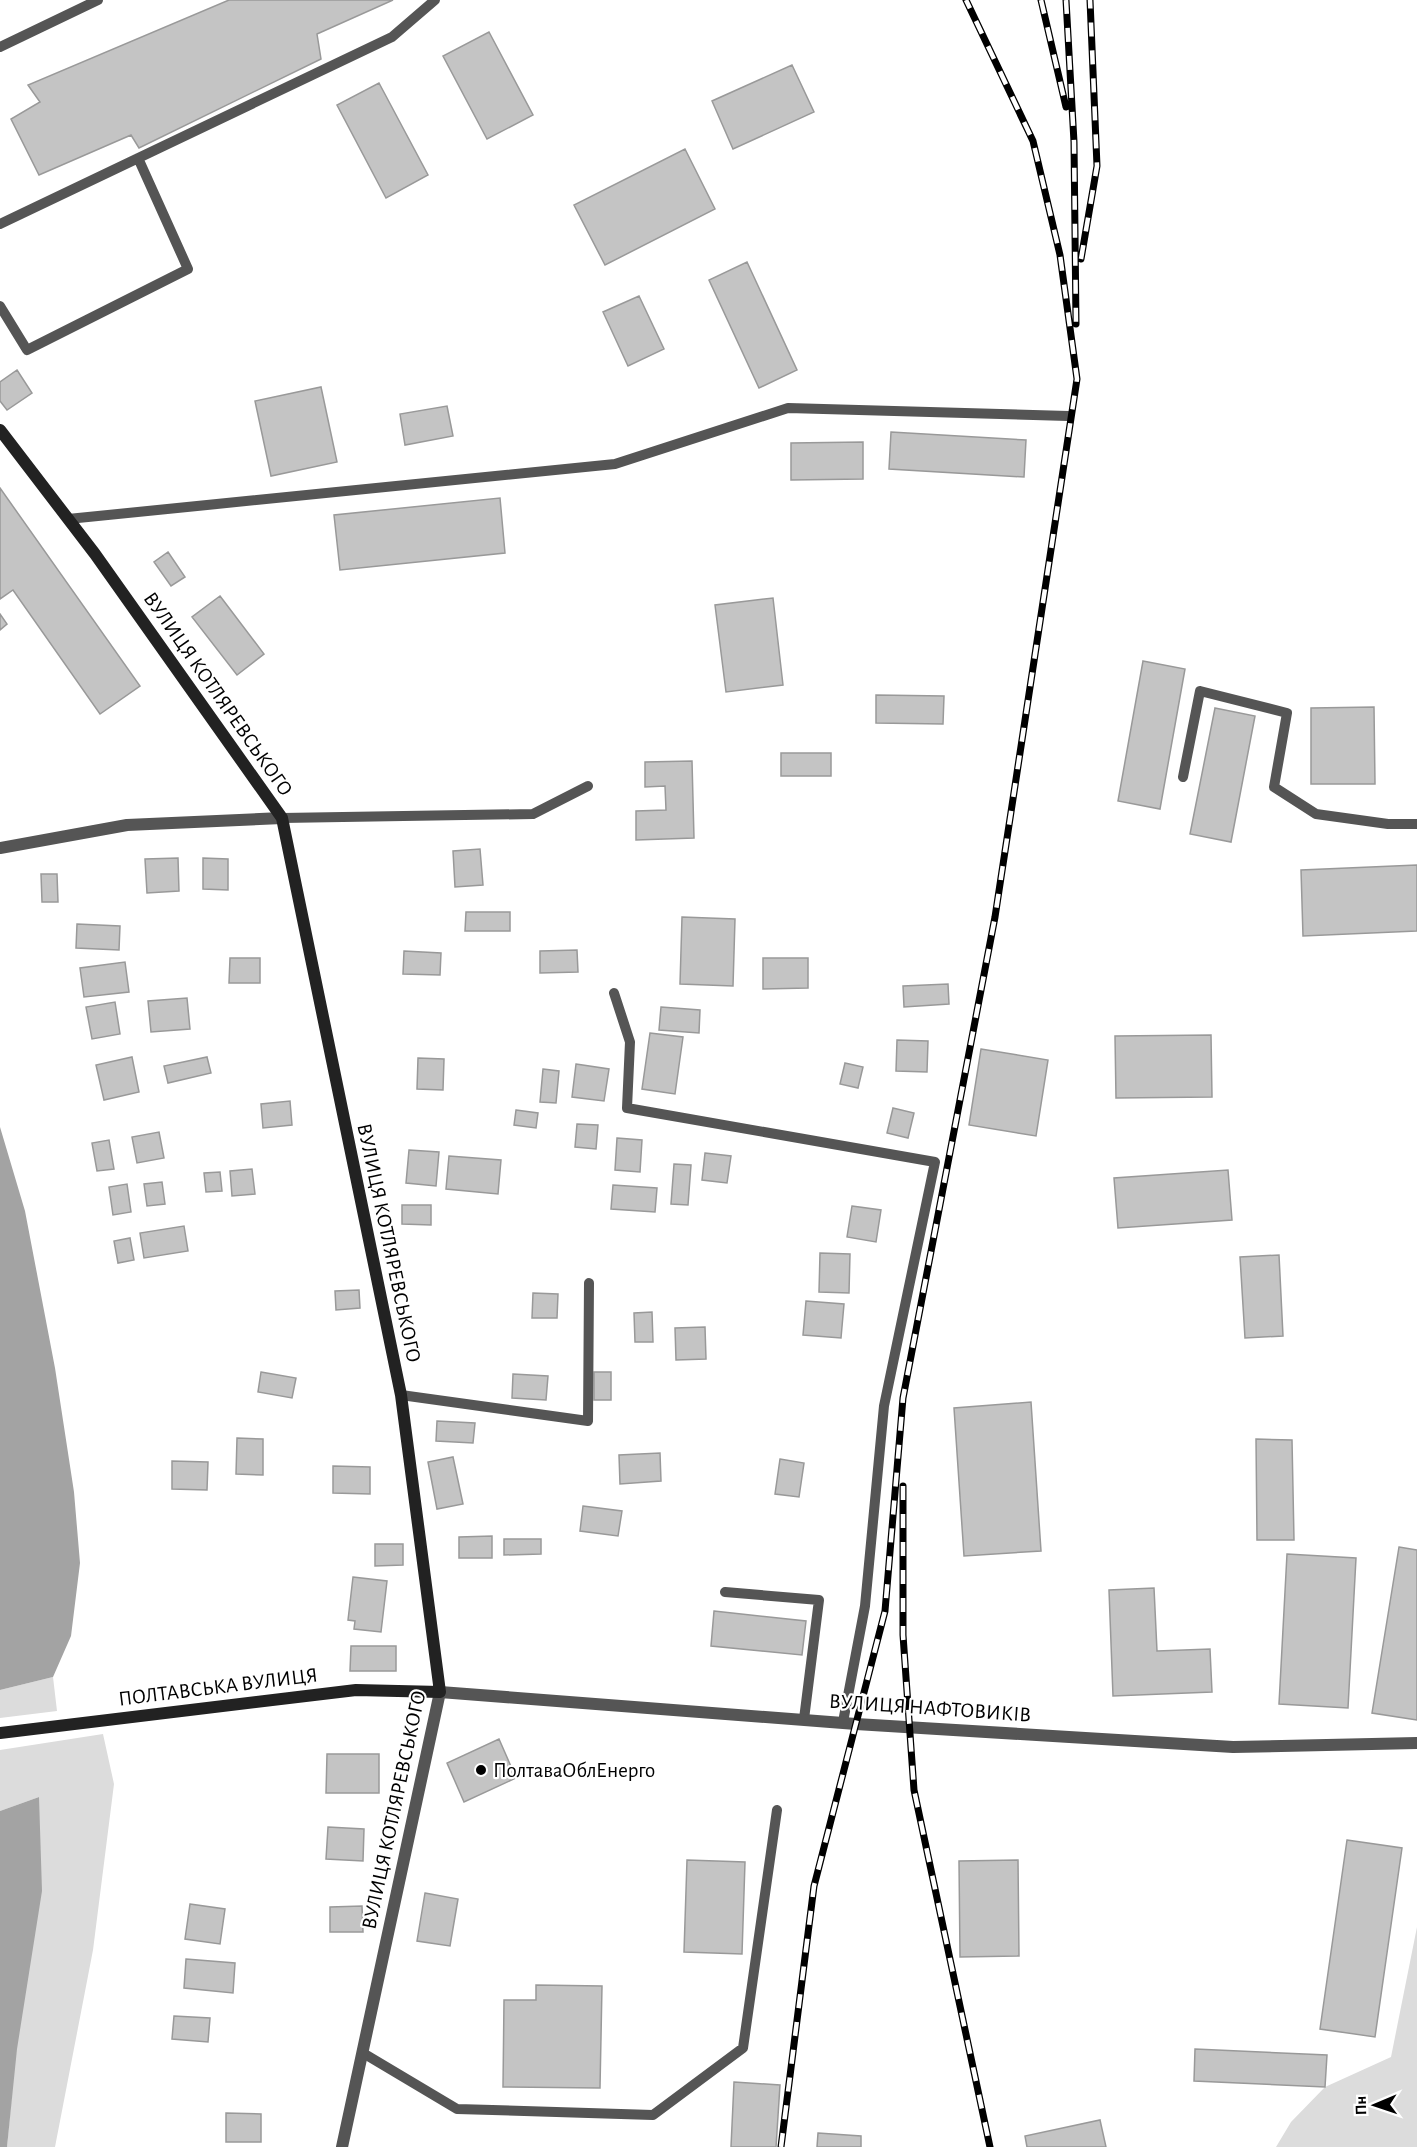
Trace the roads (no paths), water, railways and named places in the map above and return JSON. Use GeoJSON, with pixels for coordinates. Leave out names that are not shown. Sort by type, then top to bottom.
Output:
{"type":"FeatureCollection","features":[{"type":"Feature","properties":{"kind":"street","name":"ВУЛИЦЯ КОТЛЯРЕВСЬКОГО"},"geometry":{"type":"LineString","coordinates":[[0,430],[68,519],[282,818],[401,1395],[440,1692],[342,2147]]}},
{"type":"Feature","properties":{"kind":"street"},"geometry":{"type":"LineString","coordinates":[[0,848],[127,825],[282,818]]}},
{"type":"Feature","properties":{"kind":"street","name":"ПОЛТАВСЬКА ВУЛИЦЯ"},"geometry":{"type":"LineString","coordinates":[[0,1733],[356,1690],[440,1692]]}},
{"type":"Feature","properties":{"kind":"street","name":"ВУЛИЦЯ НАФТОВИКІВ"},"geometry":{"type":"LineString","coordinates":[[440,1692],[843,1722],[1233,1747],[1417,1743]]}},
{"type":"Feature","properties":{"kind":"lane"},"geometry":{"type":"LineString","coordinates":[[0,47],[98,0]]}},
{"type":"Feature","properties":{"kind":"lane"},"geometry":{"type":"LineString","coordinates":[[0,224],[392,37],[435,0]]}},
{"type":"Feature","properties":{"kind":"lane"},"geometry":{"type":"LineString","coordinates":[[0,306],[27,350],[188,269],[138,158]]}},
{"type":"Feature","properties":{"kind":"lane"},"geometry":{"type":"LineString","coordinates":[[68,519],[615,464],[788,408],[1068,416]]}},
{"type":"Feature","properties":{"kind":"lane"},"geometry":{"type":"LineString","coordinates":[[1183,777],[1200,691],[1287,713],[1274,787],[1316,814],[1388,824],[1417,824]]}},
{"type":"Feature","properties":{"kind":"lane"},"geometry":{"type":"LineString","coordinates":[[282,818],[532,814],[588,786]]}},
{"type":"Feature","properties":{"kind":"lane"},"geometry":{"type":"LineString","coordinates":[[614,993],[630,1042],[627,1108],[935,1162],[885,1406],[865,1606],[843,1722]]}},
{"type":"Feature","properties":{"kind":"lane"},"geometry":{"type":"LineString","coordinates":[[401,1395],[588,1421],[589,1283]]}},
{"type":"Feature","properties":{"kind":"lane"},"geometry":{"type":"LineString","coordinates":[[726,1592],[819,1600],[804,1719]]}},
{"type":"Feature","properties":{"kind":"lane"},"geometry":{"type":"LineString","coordinates":[[363,2053],[457,2109],[652,2115],[743,2048],[777,1810]]}},
{"type":"Feature","properties":{"kind":"railway"},"geometry":{"type":"LineString","coordinates":[[781,2147],[814,1886],[885,1611],[903,1398],[995,917],[1077,379],[1060,255],[1033,141],[966,0]]}},
{"type":"Feature","properties":{"kind":"railway"},"geometry":{"type":"LineString","coordinates":[[1041,0],[1066,107]]}},
{"type":"Feature","properties":{"kind":"railway"},"geometry":{"type":"LineString","coordinates":[[1066,0],[1074,142],[1076,324]]}},
{"type":"Feature","properties":{"kind":"railway"},"geometry":{"type":"LineString","coordinates":[[1081,259],[1097,166],[1090,0]]}},
{"type":"Feature","properties":{"kind":"railway"},"geometry":{"type":"LineString","coordinates":[[903,1486],[903,1635],[914,1790],[990,2147]]}},
{"type":"Feature","properties":{"kind":"place","name":"ПолтаваОблЕнерго"},"geometry":{"type":"Point","coordinates":[481,1770]}}]}
